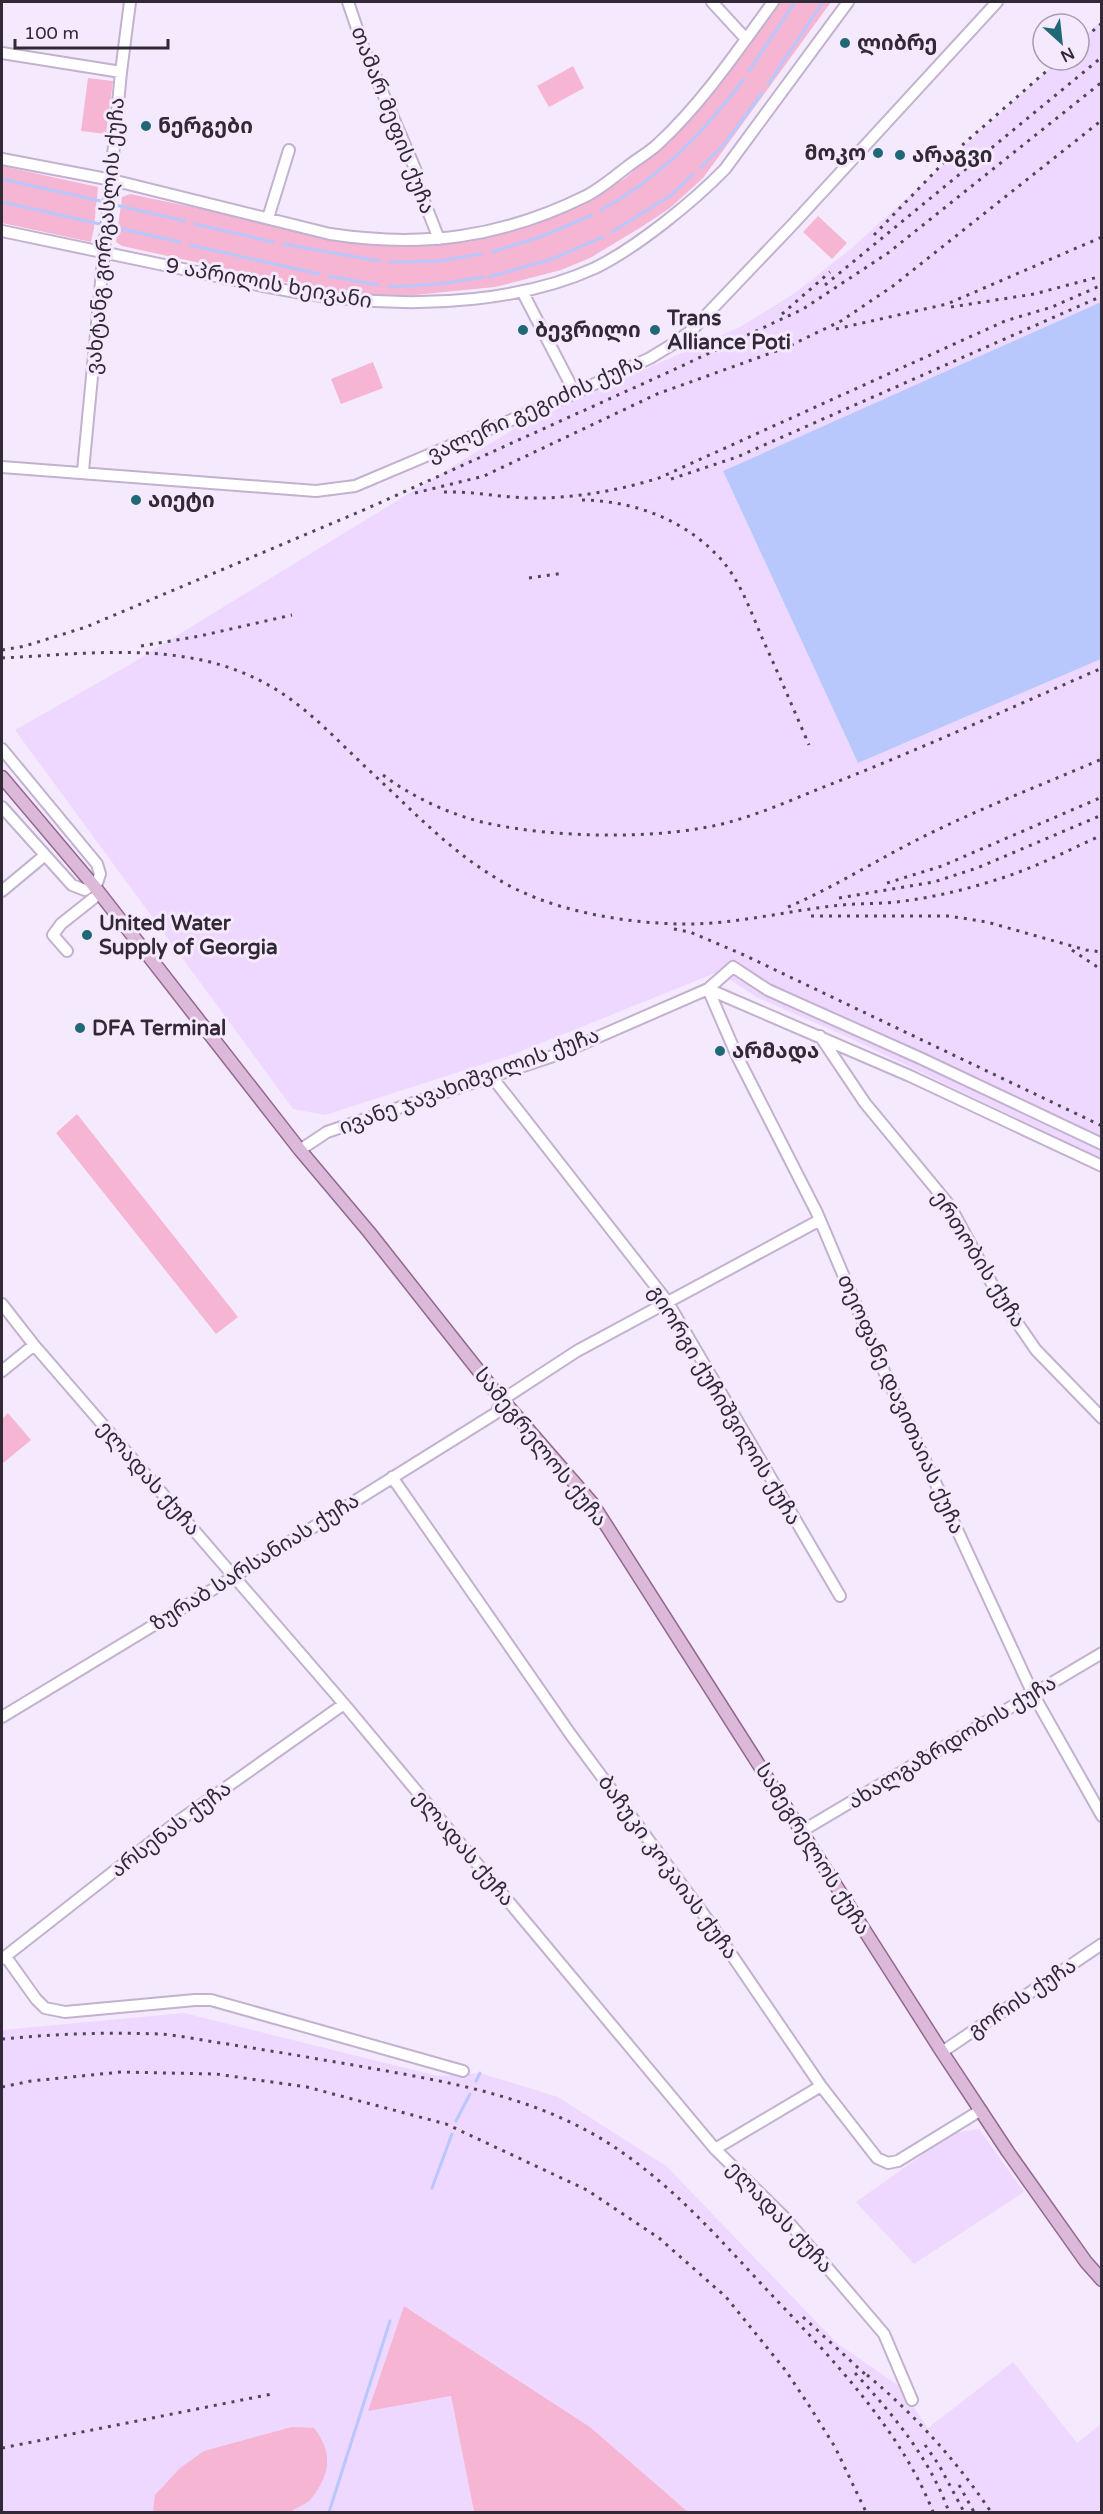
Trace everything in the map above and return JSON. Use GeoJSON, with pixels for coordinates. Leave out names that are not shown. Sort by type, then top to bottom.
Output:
{"type":"FeatureCollection","features":[{"type":"Feature","properties":{"kind":"main road","name":"სამეგრელოს ქუჩა"},"geometry":{"type":"LineString","coordinates":[[2,777],[97,890],[300,1150],[369,1232],[502,1400],[592,1503],[942,2052],[1101,2280]]}},
{"type":"Feature","properties":{"kind":"street","name":"ვახტანგ გორგასლის ქუჩა"},"geometry":{"type":"LineString","coordinates":[[82,471],[121,72],[130,2]]}},
{"type":"Feature","properties":{"kind":"street","name":"თამარ მეფის ქუჩა"},"geometry":{"type":"LineString","coordinates":[[348,2],[364,49],[416,171],[416,181],[439,239]]}},
{"type":"Feature","properties":{"kind":"street"},"geometry":{"type":"LineString","coordinates":[[712,2],[746,39]]}},
{"type":"Feature","properties":{"kind":"street"},"geometry":{"type":"LineString","coordinates":[[2,159],[112,180],[330,234],[412,242],[483,233],[516,225],[588,196],[658,144],[705,93],[773,2]]}},
{"type":"Feature","properties":{"kind":"street","name":"9 აპრილის ხეივანი"},"geometry":{"type":"LineString","coordinates":[[2,231],[104,253],[348,299],[416,302],[484,297],[522,291],[569,278],[597,267],[635,243],[705,190],[725,169],[848,2]]}},
{"type":"Feature","properties":{"kind":"street","name":"ვალერი გეგიძის ქუჩა"},"geometry":{"type":"LineString","coordinates":[[2,467],[82,471],[316,491],[336,490],[355,486],[575,393],[650,358],[692,330],[794,223],[997,2]]}},
{"type":"Feature","properties":{"kind":"street"},"geometry":{"type":"LineString","coordinates":[[2,53],[121,72]]}},
{"type":"Feature","properties":{"kind":"street"},"geometry":{"type":"LineString","coordinates":[[268,218],[289,150]]}},
{"type":"Feature","properties":{"kind":"street"},"geometry":{"type":"LineString","coordinates":[[522,291],[575,393]]}},
{"type":"Feature","properties":{"kind":"street"},"geometry":{"type":"LineString","coordinates":[[2,749],[97,864],[99,878],[97,890],[61,924],[53,935],[67,951]]}},
{"type":"Feature","properties":{"kind":"street"},"geometry":{"type":"LineString","coordinates":[[2,807],[44,856],[76,888],[97,890]]}},
{"type":"Feature","properties":{"kind":"street"},"geometry":{"type":"LineString","coordinates":[[2,891],[44,856]]}},
{"type":"Feature","properties":{"kind":"street","name":"ივანე ჯავახიშვილის ქუჩა"},"geometry":{"type":"LineString","coordinates":[[300,1150],[327,1132],[559,1054],[708,989],[733,967],[768,990],[920,1058],[1101,1144]]}},
{"type":"Feature","properties":{"kind":"street"},"geometry":{"type":"LineString","coordinates":[[708,989],[820,1036],[1101,1166]]}},
{"type":"Feature","properties":{"kind":"street","name":"თეოფანე დავითაიას ქუჩა"},"geometry":{"type":"LineString","coordinates":[[708,989],[737,1056],[820,1220],[886,1376],[1033,1694],[1101,1816]]}},
{"type":"Feature","properties":{"kind":"street","name":"ერთობის ქუჩა"},"geometry":{"type":"LineString","coordinates":[[820,1036],[865,1103],[950,1206],[998,1295],[1036,1350],[1101,1419]]}},
{"type":"Feature","properties":{"kind":"street","name":"გიორგი ქუჩიშვილის ქუჩა"},"geometry":{"type":"LineString","coordinates":[[492,1077],[667,1301],[840,1596]]}},
{"type":"Feature","properties":{"kind":"street","name":"ზურაბ სარსანიას ქუჩა"},"geometry":{"type":"LineString","coordinates":[[2,1717],[235,1576],[496,1413],[502,1400],[577,1351],[820,1220]]}},
{"type":"Feature","properties":{"kind":"street","name":"ელადას ქუჩა"},"geometry":{"type":"LineString","coordinates":[[2,1304],[34,1345],[344,1704],[715,2149],[785,2218],[884,2334],[912,2400]]}},
{"type":"Feature","properties":{"kind":"street"},"geometry":{"type":"LineString","coordinates":[[2,1371],[34,1345]]}},
{"type":"Feature","properties":{"kind":"street","name":"ბაჩუკი კოკაიას ქუჩა"},"geometry":{"type":"LineString","coordinates":[[392,1477],[570,1734],[711,1923],[821,2086],[877,2158],[888,2163],[898,2161],[981,2110]]}},
{"type":"Feature","properties":{"kind":"street","name":"ახალგაზრდობის ქუჩა"},"geometry":{"type":"LineString","coordinates":[[802,1831],[1101,1653]]}},
{"type":"Feature","properties":{"kind":"street","name":"არსენას ქუჩა"},"geometry":{"type":"LineString","coordinates":[[4,1958],[172,1825],[344,1704]]}},
{"type":"Feature","properties":{"kind":"street","name":"გორის ქუჩა"},"geometry":{"type":"LineString","coordinates":[[942,2052],[1101,1944]]}},
{"type":"Feature","properties":{"kind":"street"},"geometry":{"type":"LineString","coordinates":[[4,1958],[45,2008],[65,2012],[212,2000],[463,2071]]}},
{"type":"Feature","properties":{"kind":"street"},"geometry":{"type":"LineString","coordinates":[[715,2149],[821,2086]]}},
{"type":"Feature","properties":{"kind":"shaded area"},"geometry":{"type":"Polygon","coordinates":[[[779,2],[831,2],[703,178],[670,208],[643,226],[590,258],[561,270],[495,287],[381,296],[323,290],[122,246],[116,242],[122,197],[130,194],[362,243],[406,246],[469,242],[513,231],[583,203],[624,179],[660,149],[748,45],[779,2]]]}},
{"type":"Feature","properties":{"kind":"shaded area"},"geometry":{"type":"Polygon","coordinates":[[[1101,21],[1101,302],[723,471],[858,763],[1101,659],[1101,1158],[841,1034],[758,998],[718,972],[509,1056],[325,1115],[293,1109],[15,730],[129,665],[522,424],[740,327],[795,293],[853,247],[1046,72],[1091,72],[1091,31],[1101,21]]]}},
{"type":"Feature","properties":{"kind":"shaded area"},"geometry":{"type":"Polygon","coordinates":[[[573,66],[584,88],[549,107],[537,86],[573,66]]]}},
{"type":"Feature","properties":{"kind":"shaded area"},"geometry":{"type":"Polygon","coordinates":[[[88,78],[113,81],[106,134],[81,131],[88,78]]]}},
{"type":"Feature","properties":{"kind":"shaded area"},"geometry":{"type":"Polygon","coordinates":[[[2,166],[98,187],[91,242],[2,223],[2,166]]]}},
{"type":"Feature","properties":{"kind":"shaded area"},"geometry":{"type":"Polygon","coordinates":[[[818,216],[847,243],[832,259],[803,232],[818,216]]]}},
{"type":"Feature","properties":{"kind":"shaded area"},"geometry":{"type":"Polygon","coordinates":[[[373,362],[383,388],[341,404],[331,379],[373,362]]]}},
{"type":"Feature","properties":{"kind":"shaded area"},"geometry":{"type":"Polygon","coordinates":[[[77,1114],[238,1317],[216,1334],[56,1133],[77,1114]]]}},
{"type":"Feature","properties":{"kind":"shaded area"},"geometry":{"type":"Polygon","coordinates":[[[8,1413],[31,1440],[2,1464],[2,1419],[8,1413]]]}},
{"type":"Feature","properties":{"kind":"shaded area"},"geometry":{"type":"Polygon","coordinates":[[[184,2013],[438,2076],[480,2073],[558,2097],[666,2166],[837,2343],[899,2386],[928,2428],[1013,2362],[1077,2443],[1101,2424],[1101,2512],[688,2512],[590,2427],[404,2306],[369,2410],[451,2396],[474,2512],[2,2512],[2,2030],[184,2013]]]}},
{"type":"Feature","properties":{"kind":"shaded area"},"geometry":{"type":"Polygon","coordinates":[[[979,2129],[1024,2192],[914,2264],[856,2202],[953,2133],[979,2129]]]}},
{"type":"Feature","properties":{"kind":"shaded area"},"geometry":{"type":"Polygon","coordinates":[[[404,2306],[590,2427],[688,2512],[474,2512],[451,2396],[368,2411],[404,2306]]]}},
{"type":"Feature","properties":{"kind":"shaded area"},"geometry":{"type":"Polygon","coordinates":[[[292,2427],[314,2428],[324,2446],[327,2463],[326,2472],[318,2490],[311,2499],[291,2512],[156,2512],[153,2510],[155,2495],[180,2468],[204,2451],[292,2427]]]}},
{"type":"Feature","properties":{"kind":"water"},"geometry":{"type":"Polygon","coordinates":[[[1101,302],[1101,659],[858,763],[723,471],[1101,302]]]}},
{"type":"Feature","properties":{"kind":"waterway"},"geometry":{"type":"LineString","coordinates":[[749,71],[795,2]]}},
{"type":"Feature","properties":{"kind":"waterway"},"geometry":{"type":"LineString","coordinates":[[768,84],[823,2]]}},
{"type":"Feature","properties":{"kind":"waterway"},"geometry":{"type":"LineString","coordinates":[[601,210],[643,183],[680,152],[744,79]]}},
{"type":"Feature","properties":{"kind":"waterway"},"geometry":{"type":"LineString","coordinates":[[700,168],[725,143],[762,93]]}},
{"type":"Feature","properties":{"kind":"waterway"},"geometry":{"type":"LineString","coordinates":[[612,232],[671,195],[693,174]]}},
{"type":"Feature","properties":{"kind":"waterway"},"geometry":{"type":"LineString","coordinates":[[2,179],[105,202]]}},
{"type":"Feature","properties":{"kind":"waterway"},"geometry":{"type":"LineString","coordinates":[[2,202],[180,242]]}},
{"type":"Feature","properties":{"kind":"waterway"},"geometry":{"type":"LineString","coordinates":[[111,204],[185,221]]}},
{"type":"Feature","properties":{"kind":"waterway"},"geometry":{"type":"LineString","coordinates":[[492,252],[540,237],[592,215]]}},
{"type":"Feature","properties":{"kind":"waterway"},"geometry":{"type":"LineString","coordinates":[[195,224],[273,242]]}},
{"type":"Feature","properties":{"kind":"waterway"},"geometry":{"type":"LineString","coordinates":[[489,277],[552,259],[603,237]]}},
{"type":"Feature","properties":{"kind":"waterway"},"geometry":{"type":"LineString","coordinates":[[283,244],[379,261]]}},
{"type":"Feature","properties":{"kind":"waterway"},"geometry":{"type":"LineString","coordinates":[[190,245],[319,274]]}},
{"type":"Feature","properties":{"kind":"waterway"},"geometry":{"type":"LineString","coordinates":[[390,262],[439,261],[481,254]]}},
{"type":"Feature","properties":{"kind":"waterway"},"geometry":{"type":"LineString","coordinates":[[329,276],[378,285]]}},
{"type":"Feature","properties":{"kind":"waterway"},"geometry":{"type":"LineString","coordinates":[[389,287],[440,284],[483,277]]}},
{"type":"Feature","properties":{"kind":"waterway"},"geometry":{"type":"LineString","coordinates":[[476,2081],[480,2073]]}},
{"type":"Feature","properties":{"kind":"waterway"},"geometry":{"type":"LineString","coordinates":[[456,2121],[470,2094]]}},
{"type":"Feature","properties":{"kind":"waterway"},"geometry":{"type":"LineString","coordinates":[[432,2188],[452,2134]]}},
{"type":"Feature","properties":{"kind":"waterway"},"geometry":{"type":"LineString","coordinates":[[329,2512],[390,2321]]}},
{"type":"Feature","properties":{"kind":"railway"},"geometry":{"type":"LineString","coordinates":[[1091,33],[1102,23]]}},
{"type":"Feature","properties":{"kind":"railway"},"geometry":{"type":"LineString","coordinates":[[825,285],[1102,57]]}},
{"type":"Feature","properties":{"kind":"railway"},"geometry":{"type":"LineString","coordinates":[[874,235],[951,155],[1045,72]]}},
{"type":"Feature","properties":{"kind":"railway"},"geometry":{"type":"LineString","coordinates":[[2,650],[25,646],[86,627],[366,509],[803,309],[888,253],[1102,82]]}},
{"type":"Feature","properties":{"kind":"railway"},"geometry":{"type":"LineString","coordinates":[[415,493],[484,476],[657,394],[785,348],[841,321],[893,286],[1102,120]]}},
{"type":"Feature","properties":{"kind":"railway"},"geometry":{"type":"LineString","coordinates":[[836,329],[947,304],[1102,237]]}},
{"type":"Feature","properties":{"kind":"railway"},"geometry":{"type":"LineString","coordinates":[[782,314],[830,272]]}},
{"type":"Feature","properties":{"kind":"railway"},"geometry":{"type":"LineString","coordinates":[[951,307],[1034,294],[1102,276]]}},
{"type":"Feature","properties":{"kind":"railway"},"geometry":{"type":"LineString","coordinates":[[444,492],[527,498],[577,496],[627,487],[659,478],[1005,321],[1052,307],[1102,285]]}},
{"type":"Feature","properties":{"kind":"railway"},"geometry":{"type":"LineString","coordinates":[[671,479],[737,457],[1102,296]]}},
{"type":"Feature","properties":{"kind":"railway"},"geometry":{"type":"LineString","coordinates":[[582,500],[618,504],[653,513],[686,530],[715,553],[731,572],[743,594],[809,745]]}},
{"type":"Feature","properties":{"kind":"railway"},"geometry":{"type":"LineString","coordinates":[[529,578],[564,573]]}},
{"type":"Feature","properties":{"kind":"railway"},"geometry":{"type":"LineString","coordinates":[[141,646],[200,636],[292,615]]}},
{"type":"Feature","properties":{"kind":"railway"},"geometry":{"type":"LineString","coordinates":[[2,658],[119,652],[195,659],[232,669],[268,685],[302,708],[431,829],[462,855],[496,878],[538,899],[585,913],[634,921],[701,924],[822,907],[889,903],[923,898],[1015,874],[1102,835]]}},
{"type":"Feature","properties":{"kind":"railway"},"geometry":{"type":"LineString","coordinates":[[383,775],[419,798],[446,810],[486,823],[544,832],[576,834],[675,832],[733,821],[780,805],[1102,668]]}},
{"type":"Feature","properties":{"kind":"railway"},"geometry":{"type":"LineString","coordinates":[[788,907],[955,822],[1102,759]]}},
{"type":"Feature","properties":{"kind":"railway"},"geometry":{"type":"LineString","coordinates":[[887,883],[942,866],[1102,797]]}},
{"type":"Feature","properties":{"kind":"railway"},"geometry":{"type":"LineString","coordinates":[[839,898],[934,882],[977,868],[1102,815]]}},
{"type":"Feature","properties":{"kind":"railway"},"geometry":{"type":"LineString","coordinates":[[811,916],[949,916],[987,922],[1086,950],[1102,952]]}},
{"type":"Feature","properties":{"kind":"railway"},"geometry":{"type":"LineString","coordinates":[[674,929],[690,932],[744,955],[1102,1126]]}},
{"type":"Feature","properties":{"kind":"railway"},"geometry":{"type":"LineString","coordinates":[[1072,950],[1102,970]]}},
{"type":"Feature","properties":{"kind":"railway"},"geometry":{"type":"LineString","coordinates":[[2,2039],[100,2033],[186,2037],[459,2085],[527,2105],[592,2134],[646,2170],[688,2207],[827,2355],[888,2430],[921,2484],[933,2512]]}},
{"type":"Feature","properties":{"kind":"railway"},"geometry":{"type":"LineString","coordinates":[[2,2087],[31,2081],[121,2072],[216,2074],[307,2087],[446,2124],[587,2190],[659,2238],[726,2297],[786,2371],[810,2407],[835,2447],[866,2512]]}},
{"type":"Feature","properties":{"kind":"railway"},"geometry":{"type":"LineString","coordinates":[[803,2317],[867,2376]]}},
{"type":"Feature","properties":{"kind":"railway"},"geometry":{"type":"LineString","coordinates":[[855,2373],[897,2421],[921,2455],[949,2512]]}},
{"type":"Feature","properties":{"kind":"railway"},"geometry":{"type":"LineString","coordinates":[[867,2375],[934,2439],[964,2474],[991,2512]]}},
{"type":"Feature","properties":{"kind":"railway"},"geometry":{"type":"LineString","coordinates":[[2,2448],[272,2394]]}},
{"type":"Feature","properties":{"kind":"railway"},"geometry":{"type":"LineString","coordinates":[[925,2445],[939,2465],[964,2512]]}},
{"type":"Feature","properties":{"kind":"railway"},"geometry":{"type":"LineString","coordinates":[[959,2485],[974,2512]]}},
{"type":"Feature","properties":{"kind":"place","name":"ლიბრე"},"geometry":{"type":"Point","coordinates":[845,43]}},
{"type":"Feature","properties":{"kind":"place","name":"ნერგები"},"geometry":{"type":"Point","coordinates":[146,126]}},
{"type":"Feature","properties":{"kind":"place","name":"მოკო"},"geometry":{"type":"Point","coordinates":[878,153]}},
{"type":"Feature","properties":{"kind":"place","name":"არაგვი"},"geometry":{"type":"Point","coordinates":[900,155]}},
{"type":"Feature","properties":{"kind":"place","name":"ბევრილი"},"geometry":{"type":"Point","coordinates":[523,330]}},
{"type":"Feature","properties":{"kind":"place","name":"Trans Alliance Poti"},"geometry":{"type":"Point","coordinates":[655,330]}},
{"type":"Feature","properties":{"kind":"place","name":"აიეტი"},"geometry":{"type":"Point","coordinates":[136,500]}},
{"type":"Feature","properties":{"kind":"place","name":"United Water Supply of Georgia"},"geometry":{"type":"Point","coordinates":[87,935]}},
{"type":"Feature","properties":{"kind":"place","name":"DFA Terminal"},"geometry":{"type":"Point","coordinates":[80,1028]}},
{"type":"Feature","properties":{"kind":"place","name":"არმადა"},"geometry":{"type":"Point","coordinates":[720,1051]}}]}
